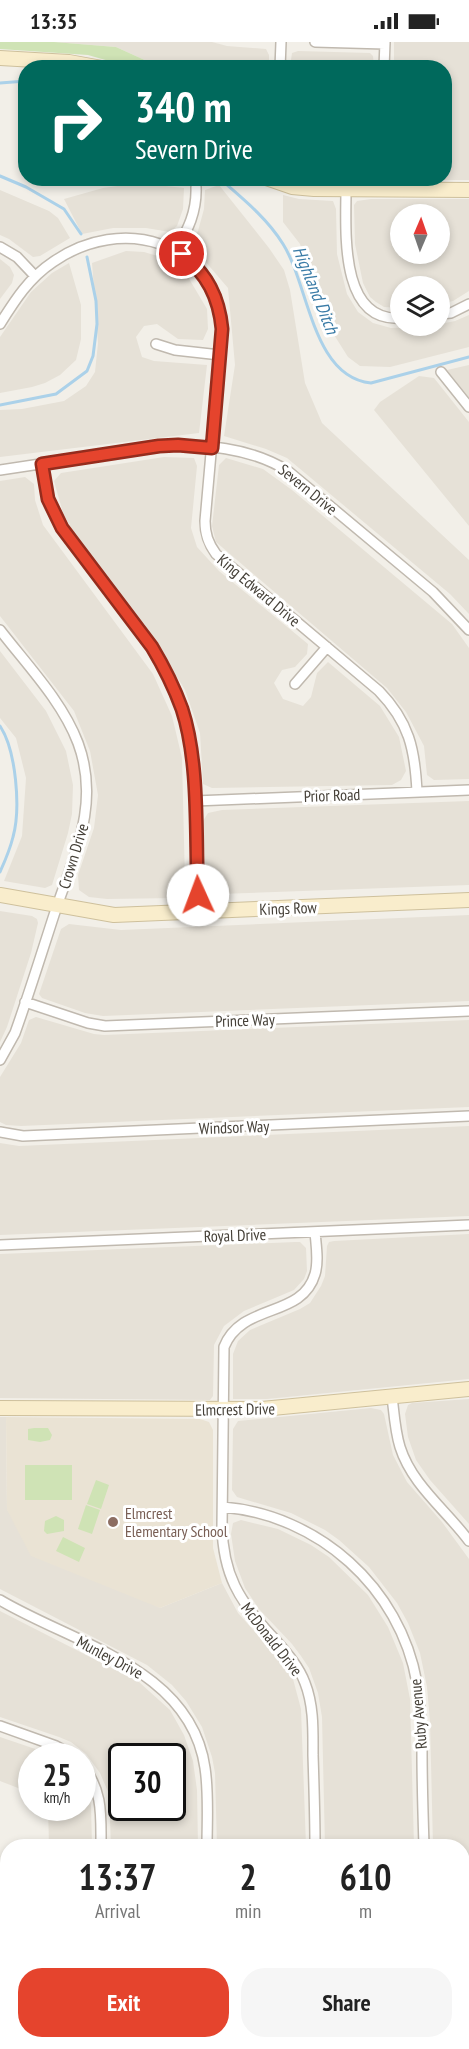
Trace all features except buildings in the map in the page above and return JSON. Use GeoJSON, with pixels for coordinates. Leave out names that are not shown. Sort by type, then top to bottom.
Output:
{"type":"FeatureCollection","features":[{"type":"Feature","properties":{"kind":"street"},"geometry":{"type":"LineString","coordinates":[[280,60],[281,42]]}},
{"type":"Feature","properties":{"kind":"street"},"geometry":{"type":"LineString","coordinates":[[315,42],[385,43],[384,60]]}},
{"type":"Feature","properties":{"kind":"street"},"geometry":{"type":"LineString","coordinates":[[0,58],[34,60]]}},
{"type":"Feature","properties":{"kind":"street"},"geometry":{"type":"LineString","coordinates":[[289,186],[346,190],[373,186]]}},
{"type":"Feature","properties":{"kind":"street"},"geometry":{"type":"LineString","coordinates":[[398,186],[469,190]]}},
{"type":"Feature","properties":{"kind":"street"},"geometry":{"type":"LineString","coordinates":[[176,250],[195,213],[196,188]]}},
{"type":"Feature","properties":{"kind":"street"},"geometry":{"type":"LineString","coordinates":[[346,190],[346,243],[356,291],[370,310],[390,317]]}},
{"type":"Feature","properties":{"kind":"street","name":"King Edward Drive"},"geometry":{"type":"LineString","coordinates":[[0,324],[13,302],[35,276],[55,260],[70,252],[102,241],[120,238],[149,240],[176,250],[203,273],[216,298],[222,329],[205,521],[206,537],[216,554],[379,691],[399,714],[412,744],[417,792]]}},
{"type":"Feature","properties":{"kind":"street"},"geometry":{"type":"LineString","coordinates":[[0,247],[17,257],[35,276]]}},
{"type":"Feature","properties":{"kind":"street"},"geometry":{"type":"LineString","coordinates":[[450,312],[469,304]]}},
{"type":"Feature","properties":{"kind":"street"},"geometry":{"type":"LineString","coordinates":[[156,344],[175,350],[220,355]]}},
{"type":"Feature","properties":{"kind":"street"},"geometry":{"type":"LineString","coordinates":[[441,372],[469,407]]}},
{"type":"Feature","properties":{"kind":"street","name":"Severn Drive"},"geometry":{"type":"LineString","coordinates":[[0,470],[159,446],[178,445],[245,451],[260,456],[288,471],[433,592],[469,630]]}},
{"type":"Feature","properties":{"kind":"street"},"geometry":{"type":"LineString","coordinates":[[42,464],[48,499],[62,528],[152,647],[174,689],[189,735],[192,759],[198,912]]}},
{"type":"Feature","properties":{"kind":"street","name":"Crown Drive"},"geometry":{"type":"LineString","coordinates":[[0,630],[60,709],[70,726],[83,762],[87,789],[86,817],[82,837],[15,1033],[0,1060]]}},
{"type":"Feature","properties":{"kind":"street"},"geometry":{"type":"LineString","coordinates":[[295,684],[327,647]]}},
{"type":"Feature","properties":{"kind":"street","name":"Prior Road"},"geometry":{"type":"LineString","coordinates":[[195,801],[469,790]]}},
{"type":"Feature","properties":{"kind":"street","name":"Kings Row"},"geometry":{"type":"LineString","coordinates":[[0,895],[114,915],[469,900]]}},
{"type":"Feature","properties":{"kind":"street","name":"Prince Way"},"geometry":{"type":"LineString","coordinates":[[25,1002],[88,1023],[105,1026],[469,1011]]}},
{"type":"Feature","properties":{"kind":"street","name":"Windsor Way"},"geometry":{"type":"LineString","coordinates":[[0,1132],[23,1136],[469,1116]]}},
{"type":"Feature","properties":{"kind":"street","name":"Royal Drive"},"geometry":{"type":"LineString","coordinates":[[0,1245],[469,1225]]}},
{"type":"Feature","properties":{"kind":"street","name":"McDonald Drive"},"geometry":{"type":"LineString","coordinates":[[315,1232],[316,1272],[307,1291],[289,1304],[236,1327],[226,1341],[223,1354],[222,1410],[222,1543],[227,1569],[248,1609],[298,1668],[309,1696],[312,1721],[315,1839]]}},
{"type":"Feature","properties":{"kind":"street","name":"Elmcrest Drive"},"geometry":{"type":"LineString","coordinates":[[0,1408],[222,1410],[281,1408],[469,1389]]}},
{"type":"Feature","properties":{"kind":"street"},"geometry":{"type":"LineString","coordinates":[[392,1396],[397,1433],[406,1460],[419,1483],[469,1541]]}},
{"type":"Feature","properties":{"kind":"street","name":"Ruby Avenue"},"geometry":{"type":"LineString","coordinates":[[223,1508],[265,1514],[291,1524],[321,1540],[364,1576],[387,1606],[405,1640],[417,1681],[421,1717],[424,1839]]}},
{"type":"Feature","properties":{"kind":"street","name":"Munley Drive"},"geometry":{"type":"LineString","coordinates":[[0,1600],[142,1672],[171,1697],[193,1730],[205,1767],[207,1839]]}},
{"type":"Feature","properties":{"kind":"street"},"geometry":{"type":"LineString","coordinates":[[0,1726],[48,1743]]}},
{"type":"Feature","properties":{"kind":"street"},"geometry":{"type":"LineString","coordinates":[[96,1787],[101,1839]]}},
{"type":"Feature","properties":{"kind":"shaded area"},"geometry":{"type":"Polygon","coordinates":[[[54,42],[212,42],[227,46],[266,49],[269,60],[145,60],[116,47],[54,42]]]}},
{"type":"Feature","properties":{"kind":"shaded area"},"geometry":{"type":"Polygon","coordinates":[[[394,42],[469,42],[469,180],[452,180],[452,60],[394,60],[394,42]]]}},
{"type":"Feature","properties":{"kind":"shaded area"},"geometry":{"type":"Polygon","coordinates":[[[298,51],[370,53],[373,60],[291,60],[292,53],[298,51]]]}},
{"type":"Feature","properties":{"kind":"shaded area"},"geometry":{"type":"Polygon","coordinates":[[[166,186],[184,188],[183,209],[177,226],[170,232],[146,228],[113,228],[82,234],[64,199],[103,188],[166,186]]]}},
{"type":"Feature","properties":{"kind":"shaded area"},"geometry":{"type":"Polygon","coordinates":[[[220,186],[284,270],[290,290],[305,383],[322,423],[469,560],[469,614],[450,594],[287,458],[224,436],[235,365],[228,288],[192,246],[204,209],[205,190],[220,186]]]}},
{"type":"Feature","properties":{"kind":"shaded area"},"geometry":{"type":"Polygon","coordinates":[[[0,190],[49,211],[58,218],[70,238],[40,256],[33,257],[0,235],[0,190]]]}},
{"type":"Feature","properties":{"kind":"shaded area"},"geometry":{"type":"Polygon","coordinates":[[[283,195],[299,199],[333,201],[336,209],[337,254],[347,294],[358,312],[373,323],[390,328],[390,336],[450,336],[450,322],[469,315],[469,347],[390,367],[360,366],[348,357],[324,319],[300,244],[283,222],[283,195]]]}},
{"type":"Feature","properties":{"kind":"shaded area"},"geometry":{"type":"Polygon","coordinates":[[[371,199],[469,199],[469,291],[450,302],[450,276],[390,276],[390,307],[384,307],[376,302],[370,297],[363,283],[355,244],[354,205],[357,201],[371,199]]]}},
{"type":"Feature","properties":{"kind":"shaded area"},"geometry":{"type":"Polygon","coordinates":[[[126,251],[144,252],[161,257],[175,265],[188,277],[207,309],[208,329],[203,340],[178,339],[157,324],[144,326],[136,337],[142,357],[154,361],[207,365],[199,433],[0,457],[0,410],[22,409],[64,401],[86,386],[95,372],[98,343],[92,263],[126,251]]]}},
{"type":"Feature","properties":{"kind":"shaded area"},"geometry":{"type":"Polygon","coordinates":[[[0,259],[10,267],[14,275],[12,283],[0,299],[0,259]]]}},
{"type":"Feature","properties":{"kind":"shaded area"},"geometry":{"type":"Polygon","coordinates":[[[69,263],[81,305],[81,339],[76,360],[60,375],[45,383],[0,393],[0,337],[31,292],[52,273],[69,263]]]}},
{"type":"Feature","properties":{"kind":"shaded area"},"geometry":{"type":"Polygon","coordinates":[[[469,365],[469,398],[447,370],[469,365]]]}},
{"type":"Feature","properties":{"kind":"shaded area"},"geometry":{"type":"Polygon","coordinates":[[[419,376],[434,378],[469,422],[469,526],[374,410],[380,402],[419,376]]]}},
{"type":"Feature","properties":{"kind":"shaded area"},"geometry":{"type":"Polygon","coordinates":[[[164,457],[194,458],[197,466],[191,528],[197,547],[219,571],[308,644],[307,654],[295,667],[282,670],[274,683],[283,699],[303,706],[311,697],[317,673],[328,662],[380,706],[399,737],[406,771],[401,780],[392,785],[212,788],[203,784],[200,733],[185,690],[145,625],[96,573],[63,513],[54,481],[61,473],[164,457]]]}},
{"type":"Feature","properties":{"kind":"shaded area"},"geometry":{"type":"Polygon","coordinates":[[[226,458],[263,469],[292,490],[452,624],[469,648],[469,779],[434,780],[427,775],[424,746],[406,712],[387,688],[216,542],[212,526],[219,465],[226,458]]]}},
{"type":"Feature","properties":{"kind":"shaded area"},"geometry":{"type":"Polygon","coordinates":[[[25,477],[34,484],[35,500],[43,525],[153,674],[172,716],[182,758],[185,882],[185,894],[176,898],[107,899],[89,897],[79,890],[78,875],[94,828],[98,795],[90,751],[74,711],[0,616],[0,481],[25,477]]]}},
{"type":"Feature","properties":{"kind":"shaded area"},"geometry":{"type":"Polygon","coordinates":[[[0,651],[46,711],[66,751],[73,785],[72,814],[68,833],[52,885],[45,888],[4,881],[22,836],[26,778],[16,738],[0,718],[0,651]]]}},
{"type":"Feature","properties":{"kind":"shaded area"},"geometry":{"type":"Polygon","coordinates":[[[469,801],[469,885],[220,894],[209,892],[206,881],[203,821],[208,813],[222,810],[469,801]]]}},
{"type":"Feature","properties":{"kind":"shaded area"},"geometry":{"type":"Polygon","coordinates":[[[0,911],[32,916],[37,919],[38,923],[31,953],[0,1042],[0,911]]]}},
{"type":"Feature","properties":{"kind":"shaded area"},"geometry":{"type":"Polygon","coordinates":[[[469,915],[469,1001],[103,1016],[85,1013],[42,998],[39,994],[61,929],[69,924],[121,930],[469,915]]]}},
{"type":"Feature","properties":{"kind":"shaded area"},"geometry":{"type":"Polygon","coordinates":[[[36,1017],[104,1035],[469,1020],[469,1107],[6,1125],[0,1122],[0,1077],[21,1043],[29,1020],[36,1017]]]}},
{"type":"Feature","properties":{"kind":"shaded area"},"geometry":{"type":"Polygon","coordinates":[[[469,1126],[469,1216],[0,1235],[0,1143],[19,1146],[469,1126]]]}},
{"type":"Feature","properties":{"kind":"shaded area"},"geometry":{"type":"Polygon","coordinates":[[[469,1234],[469,1379],[267,1399],[233,1399],[233,1354],[238,1341],[250,1330],[310,1303],[325,1276],[329,1242],[469,1234]]]}},
{"type":"Feature","properties":{"kind":"shaded area"},"geometry":{"type":"Polygon","coordinates":[[[300,1242],[306,1248],[307,1271],[304,1279],[294,1290],[244,1311],[224,1326],[214,1345],[213,1396],[210,1400],[0,1398],[0,1254],[300,1242]]]}},
{"type":"Feature","properties":{"kind":"shaded area"},"geometry":{"type":"Polygon","coordinates":[[[469,1399],[469,1524],[430,1480],[416,1460],[408,1437],[405,1414],[408,1405],[412,1403],[469,1399]]]}},
{"type":"Feature","properties":{"kind":"shaded area"},"geometry":{"type":"Polygon","coordinates":[[[371,1408],[381,1410],[384,1414],[393,1455],[407,1482],[442,1522],[469,1559],[469,1839],[433,1839],[427,1687],[420,1653],[397,1603],[369,1567],[325,1530],[291,1513],[237,1497],[232,1490],[233,1429],[238,1421],[371,1408]]]}},
{"type":"Feature","properties":{"kind":"shaded area"},"geometry":{"type":"Polygon","coordinates":[[[0,1417],[6,1417],[7,1510],[160,1608],[222,1583],[238,1613],[282,1662],[293,1679],[301,1709],[306,1839],[217,1839],[215,1773],[212,1757],[202,1727],[186,1701],[172,1685],[147,1665],[0,1589],[0,1417]]]}},
{"type":"Feature","properties":{"kind":"shaded area","name":"Elmcrest Elementary School"},"geometry":{"type":"Polygon","coordinates":[[[6,1417],[200,1419],[209,1422],[213,1430],[213,1548],[222,1583],[160,1608],[31,1556],[7,1510],[6,1417]]]}},
{"type":"Feature","properties":{"kind":"shaded area"},"geometry":{"type":"Polygon","coordinates":[[[241,1520],[278,1529],[311,1545],[329,1557],[368,1595],[388,1627],[403,1663],[410,1699],[414,1839],[325,1839],[322,1717],[318,1693],[309,1668],[301,1656],[259,1609],[245,1588],[235,1561],[231,1534],[233,1523],[241,1520]]]}},
{"type":"Feature","properties":{"kind":"shaded area"},"geometry":{"type":"Polygon","coordinates":[[[0,1611],[139,1682],[170,1710],[184,1735],[193,1761],[197,1790],[198,1839],[111,1839],[110,1821],[186,1821],[186,1743],[108,1743],[108,1792],[96,1768],[96,1743],[71,1742],[0,1717],[0,1611]]]}},
{"type":"Feature","properties":{"kind":"shaded area"},"geometry":{"type":"Polygon","coordinates":[[[0,1737],[18,1743],[18,1788],[0,1781],[0,1737]]]}},
{"type":"Feature","properties":{"kind":"shaded area"},"geometry":{"type":"Polygon","coordinates":[[[48,1821],[91,1821],[92,1839],[49,1839],[48,1821]]]}},
{"type":"Feature","properties":{"kind":"green space"},"geometry":{"type":"Polygon","coordinates":[[[0,42],[54,42],[116,47],[145,60],[106,60],[88,55],[0,49],[0,42]]]}},
{"type":"Feature","properties":{"kind":"green space"},"geometry":{"type":"Polygon","coordinates":[[[48,1428],[52,1435],[50,1440],[40,1442],[28,1440],[28,1429],[48,1428]]]}},
{"type":"Feature","properties":{"kind":"green space"},"geometry":{"type":"Polygon","coordinates":[[[25,1465],[72,1465],[72,1500],[25,1500],[25,1465]]]}},
{"type":"Feature","properties":{"kind":"green space"},"geometry":{"type":"Polygon","coordinates":[[[96,1480],[109,1485],[101,1509],[87,1504],[96,1480]]]}},
{"type":"Feature","properties":{"kind":"green space"},"geometry":{"type":"Polygon","coordinates":[[[86,1505],[100,1510],[92,1534],[78,1529],[86,1505]]]}},
{"type":"Feature","properties":{"kind":"green space"},"geometry":{"type":"Polygon","coordinates":[[[56,1516],[64,1520],[64,1531],[47,1534],[44,1531],[45,1521],[56,1516]]]}},
{"type":"Feature","properties":{"kind":"green space"},"geometry":{"type":"Polygon","coordinates":[[[63,1537],[85,1548],[79,1562],[56,1551],[63,1537]]]}},
{"type":"Feature","properties":{"kind":"waterway","name":"Highland Ditch"},"geometry":{"type":"LineString","coordinates":[[0,83],[18,82]]}},
{"type":"Feature","properties":{"kind":"waterway","name":"Highland Ditch"},"geometry":{"type":"LineString","coordinates":[[0,176],[18,184]]}},
{"type":"Feature","properties":{"kind":"waterway","name":"Highland Ditch"},"geometry":{"type":"LineString","coordinates":[[24,186],[64,209],[81,234]]}},
{"type":"Feature","properties":{"kind":"waterway","name":"Highland Ditch"},"geometry":{"type":"LineString","coordinates":[[228,186],[262,217],[283,244],[292,261],[324,347],[336,365],[351,377],[371,383],[469,357]]}},
{"type":"Feature","properties":{"kind":"waterway","name":"Highland Ditch"},"geometry":{"type":"LineString","coordinates":[[0,405],[56,394],[87,371],[93,356],[97,324],[96,301],[87,257]]}},
{"type":"Feature","properties":{"kind":"waterway","name":"Highland Ditch"},"geometry":{"type":"LineString","coordinates":[[0,726],[10,749],[17,795],[13,837],[0,872]]}},
{"type":"Feature","properties":{"kind":"place","name":"Elmcrest Elementary School"},"geometry":{"type":"Point","coordinates":[113,1522]}},
{"type":"Feature","properties":{"kind":"route"},"geometry":{"type":"LineString","coordinates":[[182,254],[203,273],[216,298],[221,314],[222,329],[212,448],[159,446],[42,464],[48,499],[54,514],[62,528],[152,647],[183,711],[192,759],[198,895]]}}]}
